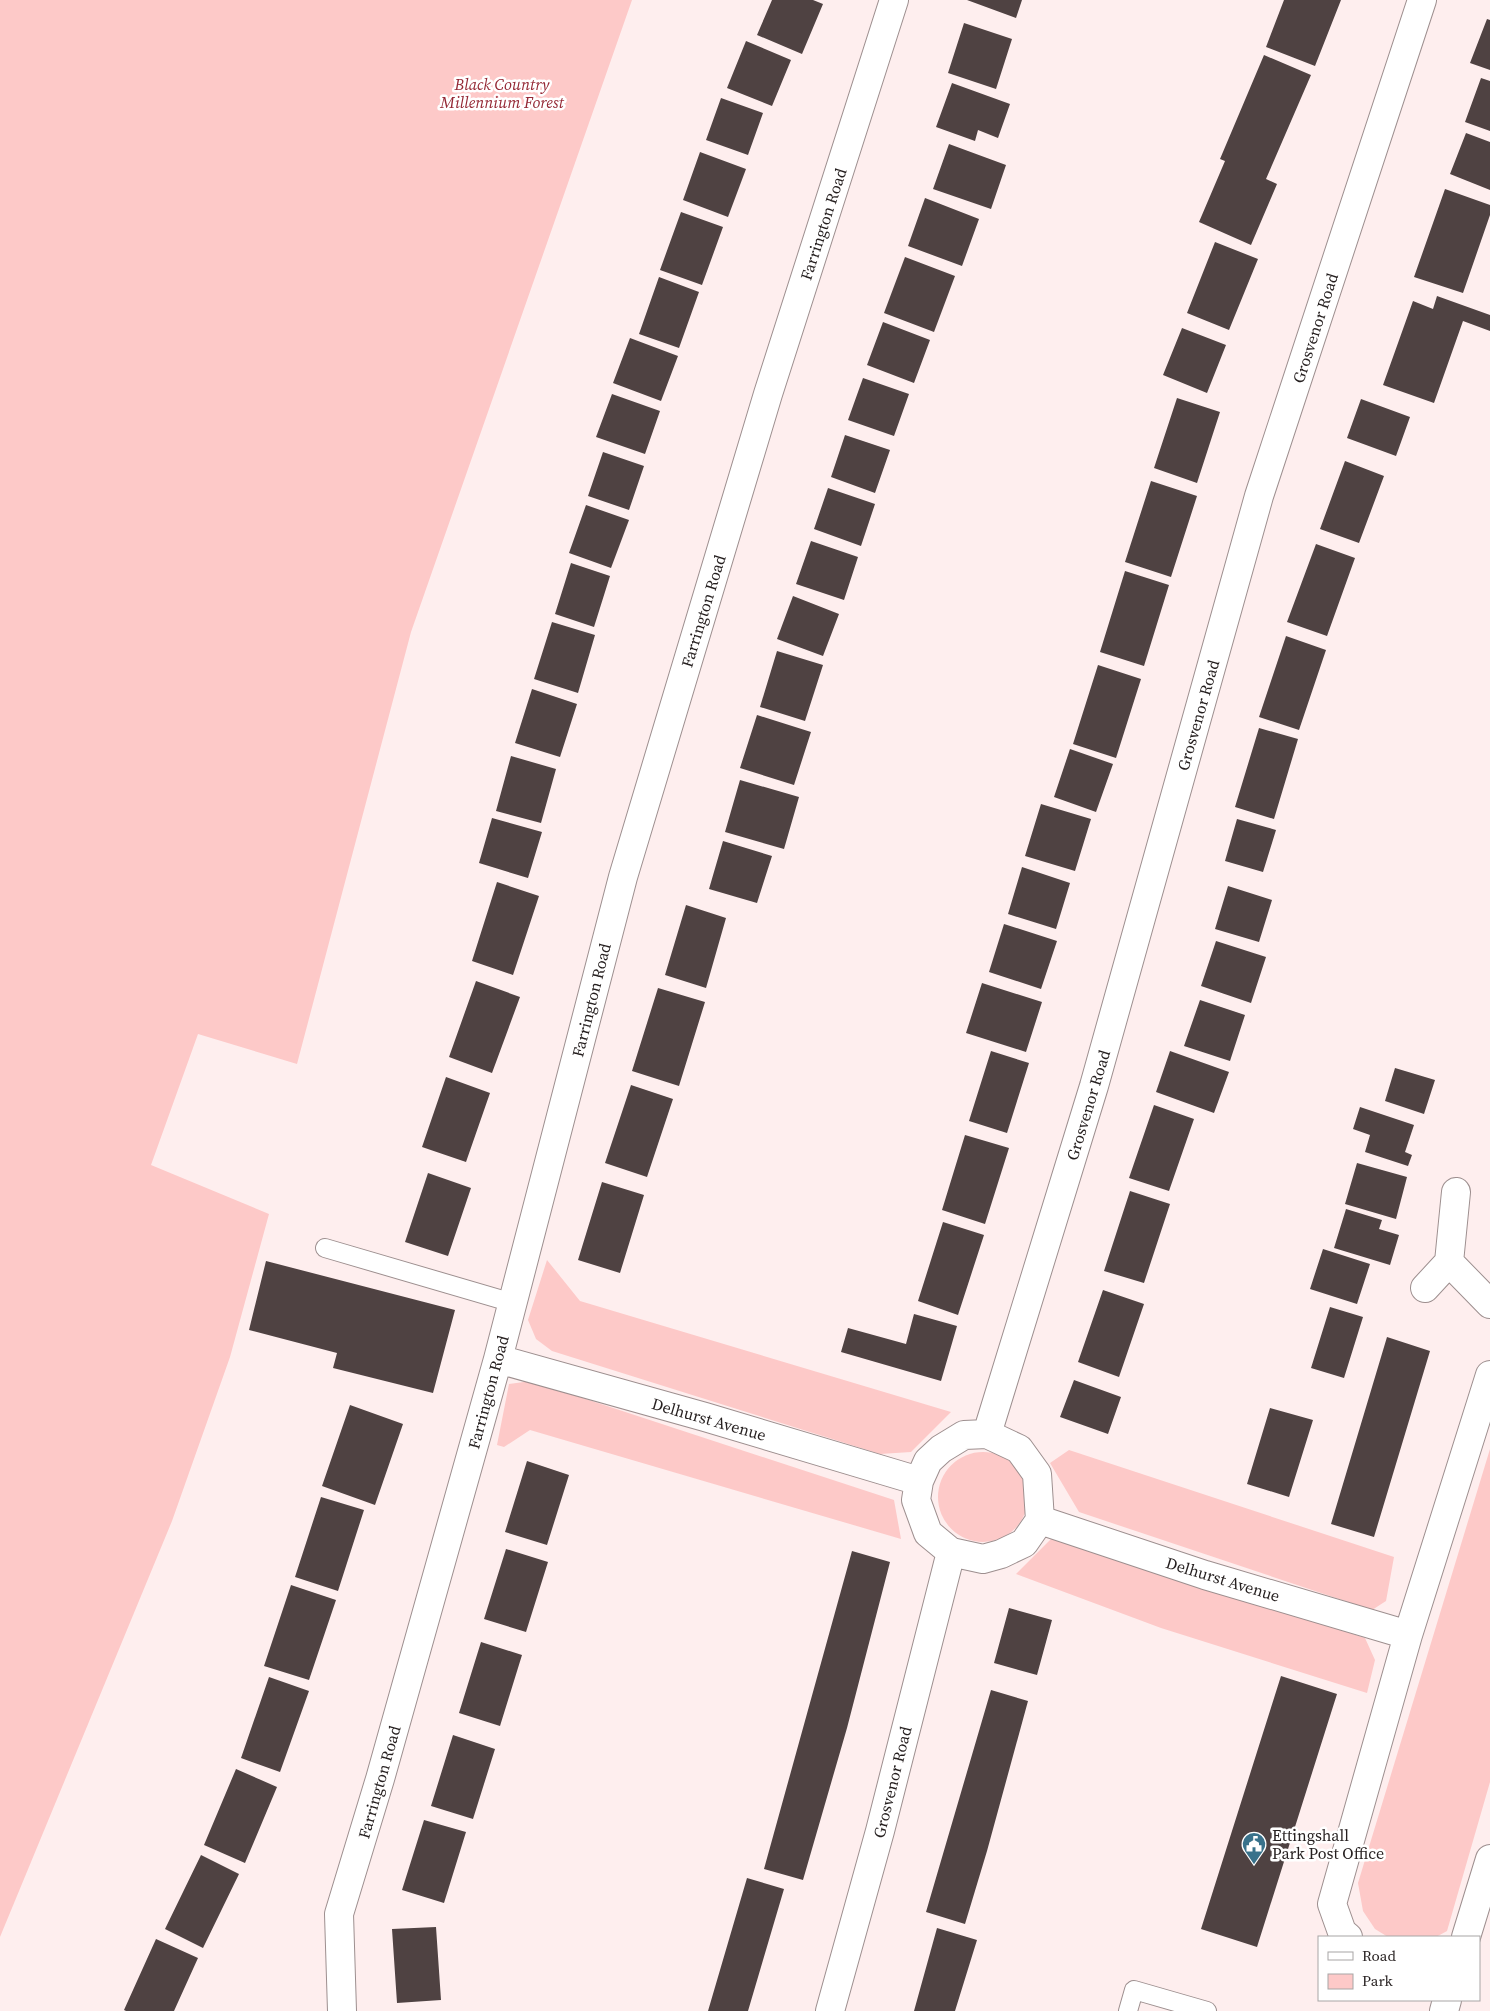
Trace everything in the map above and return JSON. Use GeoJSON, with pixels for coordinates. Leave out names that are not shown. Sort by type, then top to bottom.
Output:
{"type":"FeatureCollection","features":[{"type":"Feature","properties":{"kind":"street","name":"Farrington Road"},"geometry":{"type":"LineString","coordinates":[[342,2011],[339,1914],[383,1770],[498,1359],[623,876],[768,394],[894,0]]}},
{"type":"Feature","properties":{"kind":"street","name":"Grosvenor Road"},"geometry":{"type":"LineString","coordinates":[[986,1434],[1094,1086],[1259,496],[1422,0]]}},
{"type":"Feature","properties":{"kind":"street"},"geometry":{"type":"LineString","coordinates":[[1425,1288],[1449,1262],[1456,1192]]}},
{"type":"Feature","properties":{"kind":"street"},"geometry":{"type":"LineString","coordinates":[[1449,1262],[1490,1304]]}},
{"type":"Feature","properties":{"kind":"street","name":"Delhurst Avenue"},"geometry":{"type":"LineString","coordinates":[[498,1359],[705,1417],[919,1481]]}},
{"type":"Feature","properties":{"kind":"street"},"geometry":{"type":"LineString","coordinates":[[1347,1936],[1342,1932],[1332,1904],[1408,1635],[1490,1375]]}},
{"type":"Feature","properties":{"kind":"street"},"geometry":{"type":"LineString","coordinates":[[986,1434],[1019,1449],[1037,1474],[1040,1520],[1024,1543],[1001,1554],[983,1559],[951,1552],[928,1533],[916,1500],[919,1481],[928,1461],[941,1449],[964,1436],[986,1434]]}},
{"type":"Feature","properties":{"kind":"street","name":"Delhurst Avenue"},"geometry":{"type":"LineString","coordinates":[[1040,1520],[1205,1575],[1408,1635]]}},
{"type":"Feature","properties":{"kind":"street","name":"Grosvenor Road"},"geometry":{"type":"LineString","coordinates":[[830,2011],[880,1831],[951,1552]]}},
{"type":"Feature","properties":{"kind":"street"},"geometry":{"type":"LineString","coordinates":[[1466,1936],[1490,1859]]}},
{"type":"Feature","properties":{"kind":"lane"},"geometry":{"type":"LineString","coordinates":[[325,1248],[512,1303]]}},
{"type":"Feature","properties":{"kind":"lane"},"geometry":{"type":"LineString","coordinates":[[1128,2011],[1134,1990],[1173,2006],[1207,2011]]}},
{"type":"Feature","properties":{"kind":"green space","name":"Black Country Millennium Forest"},"geometry":{"type":"Polygon","coordinates":[[[0,0],[632,0],[411,632],[297,1064],[198,1034],[151,1165],[269,1214],[230,1357],[172,1521],[0,1937],[0,0]]]}},
{"type":"Feature","properties":{"kind":"green space"},"geometry":{"type":"Polygon","coordinates":[[[547,1260],[580,1301],[951,1412],[911,1452],[880,1454],[552,1351],[536,1339],[528,1320],[547,1260]]]}},
{"type":"Feature","properties":{"kind":"green space"},"geometry":{"type":"Polygon","coordinates":[[[531,1381],[894,1500],[901,1539],[530,1430],[504,1447],[497,1445],[509,1384],[531,1381]]]}},
{"type":"Feature","properties":{"kind":"green space"},"geometry":{"type":"Polygon","coordinates":[[[1490,1449],[1490,1782],[1447,1931],[1438,1936],[1386,1936],[1375,1929],[1363,1911],[1358,1883],[1490,1449]]]}},
{"type":"Feature","properties":{"kind":"green space"},"geometry":{"type":"Polygon","coordinates":[[[1069,1450],[1394,1557],[1386,1601],[1372,1610],[1079,1512],[1050,1463],[1069,1450]]]}},
{"type":"Feature","properties":{"kind":"green space"},"geometry":{"type":"Polygon","coordinates":[[[983,1452],[1000,1456],[1015,1465],[1024,1480],[1028,1497],[1024,1514],[1015,1529],[1000,1538],[983,1542],[966,1538],[951,1529],[942,1514],[938,1497],[942,1480],[951,1465],[966,1456],[983,1452]]]}},
{"type":"Feature","properties":{"kind":"green space"},"geometry":{"type":"Polygon","coordinates":[[[1054,1536],[1365,1638],[1375,1660],[1367,1693],[1161,1628],[1016,1574],[1054,1536]]]}},
{"type":"Feature","properties":{"kind":"building"},"geometry":{"type":"Polygon","coordinates":[[[772,0],[813,0],[823,4],[802,54],[757,35],[772,0]]]}},
{"type":"Feature","properties":{"kind":"building"},"geometry":{"type":"Polygon","coordinates":[[[967,0],[1022,0],[1016,18],[967,0]]]}},
{"type":"Feature","properties":{"kind":"building"},"geometry":{"type":"Polygon","coordinates":[[[1284,0],[1341,0],[1315,66],[1266,47],[1284,0]]]}},
{"type":"Feature","properties":{"kind":"building"},"geometry":{"type":"Polygon","coordinates":[[[1487,19],[1490,20],[1490,70],[1470,63],[1487,19]]]}},
{"type":"Feature","properties":{"kind":"building"},"geometry":{"type":"Polygon","coordinates":[[[964,23],[1012,39],[996,89],[948,73],[964,23]]]}},
{"type":"Feature","properties":{"kind":"building"},"geometry":{"type":"Polygon","coordinates":[[[746,41],[791,60],[772,106],[727,88],[746,41]]]}},
{"type":"Feature","properties":{"kind":"building"},"geometry":{"type":"Polygon","coordinates":[[[1264,55],[1311,75],[1266,179],[1277,184],[1251,245],[1199,222],[1225,161],[1220,159],[1264,55]]]}},
{"type":"Feature","properties":{"kind":"building"},"geometry":{"type":"Polygon","coordinates":[[[1481,78],[1490,81],[1490,131],[1465,122],[1481,78]]]}},
{"type":"Feature","properties":{"kind":"building"},"geometry":{"type":"Polygon","coordinates":[[[952,83],[1010,104],[998,138],[978,130],[975,141],[936,127],[952,83]]]}},
{"type":"Feature","properties":{"kind":"building"},"geometry":{"type":"Polygon","coordinates":[[[721,98],[763,113],[748,155],[706,140],[721,98]]]}},
{"type":"Feature","properties":{"kind":"building"},"geometry":{"type":"Polygon","coordinates":[[[1466,133],[1490,142],[1490,190],[1450,174],[1466,133]]]}},
{"type":"Feature","properties":{"kind":"building"},"geometry":{"type":"Polygon","coordinates":[[[949,144],[1006,165],[991,209],[933,189],[949,144]]]}},
{"type":"Feature","properties":{"kind":"building"},"geometry":{"type":"Polygon","coordinates":[[[700,152],[746,169],[728,217],[683,200],[700,152]]]}},
{"type":"Feature","properties":{"kind":"building"},"geometry":{"type":"Polygon","coordinates":[[[1445,189],[1490,205],[1490,215],[1463,293],[1414,277],[1445,189]]]}},
{"type":"Feature","properties":{"kind":"building"},"geometry":{"type":"Polygon","coordinates":[[[925,198],[979,219],[962,266],[908,246],[925,198]]]}},
{"type":"Feature","properties":{"kind":"building"},"geometry":{"type":"Polygon","coordinates":[[[681,212],[723,227],[702,285],[660,270],[681,212]]]}},
{"type":"Feature","properties":{"kind":"building"},"geometry":{"type":"Polygon","coordinates":[[[1215,242],[1258,259],[1229,330],[1187,313],[1215,242]]]}},
{"type":"Feature","properties":{"kind":"building"},"geometry":{"type":"Polygon","coordinates":[[[905,257],[955,276],[934,332],[884,313],[905,257]]]}},
{"type":"Feature","properties":{"kind":"building"},"geometry":{"type":"Polygon","coordinates":[[[659,277],[699,292],[679,348],[639,334],[659,277]]]}},
{"type":"Feature","properties":{"kind":"building"},"geometry":{"type":"Polygon","coordinates":[[[1437,296],[1490,315],[1490,331],[1463,321],[1434,403],[1383,385],[1413,301],[1433,309],[1437,296]]]}},
{"type":"Feature","properties":{"kind":"building"},"geometry":{"type":"Polygon","coordinates":[[[883,322],[930,340],[914,383],[867,365],[883,322]]]}},
{"type":"Feature","properties":{"kind":"building"},"geometry":{"type":"Polygon","coordinates":[[[1182,328],[1226,345],[1207,393],[1163,375],[1182,328]]]}},
{"type":"Feature","properties":{"kind":"building"},"geometry":{"type":"Polygon","coordinates":[[[630,338],[678,356],[661,401],[613,383],[630,338]]]}},
{"type":"Feature","properties":{"kind":"building"},"geometry":{"type":"Polygon","coordinates":[[[863,378],[909,394],[894,436],[848,420],[863,378]]]}},
{"type":"Feature","properties":{"kind":"building"},"geometry":{"type":"Polygon","coordinates":[[[612,394],[660,411],[645,454],[596,437],[612,394]]]}},
{"type":"Feature","properties":{"kind":"building"},"geometry":{"type":"Polygon","coordinates":[[[1177,398],[1220,412],[1197,483],[1154,468],[1177,398]]]}},
{"type":"Feature","properties":{"kind":"building"},"geometry":{"type":"Polygon","coordinates":[[[1361,399],[1410,417],[1396,456],[1347,438],[1361,399]]]}},
{"type":"Feature","properties":{"kind":"building"},"geometry":{"type":"Polygon","coordinates":[[[845,435],[890,450],[875,493],[831,477],[845,435]]]}},
{"type":"Feature","properties":{"kind":"building"},"geometry":{"type":"Polygon","coordinates":[[[603,452],[644,466],[629,510],[588,496],[603,452]]]}},
{"type":"Feature","properties":{"kind":"building"},"geometry":{"type":"Polygon","coordinates":[[[1345,461],[1384,476],[1359,543],[1320,529],[1345,461]]]}},
{"type":"Feature","properties":{"kind":"building"},"geometry":{"type":"Polygon","coordinates":[[[1151,481],[1197,496],[1171,577],[1125,562],[1151,481]]]}},
{"type":"Feature","properties":{"kind":"building"},"geometry":{"type":"Polygon","coordinates":[[[828,488],[875,504],[861,546],[814,529],[828,488]]]}},
{"type":"Feature","properties":{"kind":"building"},"geometry":{"type":"Polygon","coordinates":[[[586,505],[629,520],[611,568],[569,553],[586,505]]]}},
{"type":"Feature","properties":{"kind":"building"},"geometry":{"type":"Polygon","coordinates":[[[811,541],[858,557],[844,600],[796,584],[811,541]]]}},
{"type":"Feature","properties":{"kind":"building"},"geometry":{"type":"Polygon","coordinates":[[[1316,544],[1355,558],[1327,636],[1287,622],[1316,544]]]}},
{"type":"Feature","properties":{"kind":"building"},"geometry":{"type":"Polygon","coordinates":[[[571,563],[610,576],[594,627],[555,614],[571,563]]]}},
{"type":"Feature","properties":{"kind":"building"},"geometry":{"type":"Polygon","coordinates":[[[1125,571],[1169,585],[1144,666],[1100,652],[1125,571]]]}},
{"type":"Feature","properties":{"kind":"building"},"geometry":{"type":"Polygon","coordinates":[[[793,596],[839,614],[823,656],[777,639],[793,596]]]}},
{"type":"Feature","properties":{"kind":"building"},"geometry":{"type":"Polygon","coordinates":[[[552,622],[595,635],[578,693],[534,679],[552,622]]]}},
{"type":"Feature","properties":{"kind":"building"},"geometry":{"type":"Polygon","coordinates":[[[1286,636],[1326,650],[1299,730],[1259,717],[1286,636]]]}},
{"type":"Feature","properties":{"kind":"building"},"geometry":{"type":"Polygon","coordinates":[[[777,651],[823,665],[805,721],[760,707],[777,651]]]}},
{"type":"Feature","properties":{"kind":"building"},"geometry":{"type":"Polygon","coordinates":[[[1098,665],[1141,679],[1116,758],[1073,744],[1098,665]]]}},
{"type":"Feature","properties":{"kind":"building"},"geometry":{"type":"Polygon","coordinates":[[[532,689],[577,704],[560,757],[515,743],[532,689]]]}},
{"type":"Feature","properties":{"kind":"building"},"geometry":{"type":"Polygon","coordinates":[[[757,715],[811,732],[794,785],[740,768],[757,715]]]}},
{"type":"Feature","properties":{"kind":"building"},"geometry":{"type":"Polygon","coordinates":[[[1259,728],[1298,739],[1274,819],[1235,807],[1259,728]]]}},
{"type":"Feature","properties":{"kind":"building"},"geometry":{"type":"Polygon","coordinates":[[[1070,749],[1113,764],[1096,812],[1054,797],[1070,749]]]}},
{"type":"Feature","properties":{"kind":"building"},"geometry":{"type":"Polygon","coordinates":[[[511,756],[556,769],[541,823],[496,811],[511,756]]]}},
{"type":"Feature","properties":{"kind":"building"},"geometry":{"type":"Polygon","coordinates":[[[740,780],[799,797],[784,849],[725,832],[740,780]]]}},
{"type":"Feature","properties":{"kind":"building"},"geometry":{"type":"Polygon","coordinates":[[[1041,804],[1091,819],[1075,871],[1025,856],[1041,804]]]}},
{"type":"Feature","properties":{"kind":"building"},"geometry":{"type":"Polygon","coordinates":[[[492,818],[542,832],[528,878],[479,863],[492,818]]]}},
{"type":"Feature","properties":{"kind":"building"},"geometry":{"type":"Polygon","coordinates":[[[1237,819],[1276,830],[1263,872],[1225,861],[1237,819]]]}},
{"type":"Feature","properties":{"kind":"building"},"geometry":{"type":"Polygon","coordinates":[[[723,841],[772,856],[757,903],[709,889],[723,841]]]}},
{"type":"Feature","properties":{"kind":"building"},"geometry":{"type":"Polygon","coordinates":[[[1022,867],[1070,883],[1056,929],[1008,914],[1022,867]]]}},
{"type":"Feature","properties":{"kind":"building"},"geometry":{"type":"Polygon","coordinates":[[[497,882],[539,896],[513,975],[472,961],[497,882]]]}},
{"type":"Feature","properties":{"kind":"building"},"geometry":{"type":"Polygon","coordinates":[[[1228,886],[1272,900],[1259,942],[1215,929],[1228,886]]]}},
{"type":"Feature","properties":{"kind":"building"},"geometry":{"type":"Polygon","coordinates":[[[686,905],[726,918],[706,988],[665,975],[686,905]]]}},
{"type":"Feature","properties":{"kind":"building"},"geometry":{"type":"Polygon","coordinates":[[[1004,924],[1057,941],[1041,989],[989,972],[1004,924]]]}},
{"type":"Feature","properties":{"kind":"building"},"geometry":{"type":"Polygon","coordinates":[[[1216,941],[1266,957],[1251,1003],[1201,986],[1216,941]]]}},
{"type":"Feature","properties":{"kind":"building"},"geometry":{"type":"Polygon","coordinates":[[[476,981],[520,997],[492,1073],[449,1057],[476,981]]]}},
{"type":"Feature","properties":{"kind":"building"},"geometry":{"type":"Polygon","coordinates":[[[982,983],[1042,1002],[1026,1052],[966,1033],[982,983]]]}},
{"type":"Feature","properties":{"kind":"building"},"geometry":{"type":"Polygon","coordinates":[[[658,988],[705,1002],[679,1086],[632,1071],[658,988]]]}},
{"type":"Feature","properties":{"kind":"building"},"geometry":{"type":"Polygon","coordinates":[[[1200,1000],[1245,1015],[1230,1061],[1184,1046],[1200,1000]]]}},
{"type":"Feature","properties":{"kind":"building"},"geometry":{"type":"Polygon","coordinates":[[[991,1051],[1029,1063],[1007,1133],[969,1121],[991,1051]]]}},
{"type":"Feature","properties":{"kind":"building"},"geometry":{"type":"Polygon","coordinates":[[[1170,1051],[1229,1072],[1214,1113],[1156,1092],[1170,1051]]]}},
{"type":"Feature","properties":{"kind":"building"},"geometry":{"type":"Polygon","coordinates":[[[1395,1068],[1435,1080],[1424,1114],[1385,1101],[1395,1068]]]}},
{"type":"Feature","properties":{"kind":"building"},"geometry":{"type":"Polygon","coordinates":[[[446,1077],[490,1093],[466,1162],[422,1147],[446,1077]]]}},
{"type":"Feature","properties":{"kind":"building"},"geometry":{"type":"Polygon","coordinates":[[[631,1085],[673,1099],[647,1177],[605,1163],[631,1085]]]}},
{"type":"Feature","properties":{"kind":"building"},"geometry":{"type":"Polygon","coordinates":[[[1154,1105],[1194,1119],[1169,1191],[1129,1178],[1154,1105]]]}},
{"type":"Feature","properties":{"kind":"building"},"geometry":{"type":"Polygon","coordinates":[[[1360,1107],[1414,1125],[1405,1152],[1412,1155],[1408,1166],[1365,1152],[1370,1135],[1353,1129],[1360,1107]]]}},
{"type":"Feature","properties":{"kind":"building"},"geometry":{"type":"Polygon","coordinates":[[[965,1135],[1009,1148],[985,1224],[942,1210],[965,1135]]]}},
{"type":"Feature","properties":{"kind":"building"},"geometry":{"type":"Polygon","coordinates":[[[1357,1163],[1407,1177],[1396,1219],[1345,1204],[1357,1163]]]}},
{"type":"Feature","properties":{"kind":"building"},"geometry":{"type":"Polygon","coordinates":[[[428,1173],[471,1188],[448,1256],[405,1242],[428,1173]]]}},
{"type":"Feature","properties":{"kind":"building"},"geometry":{"type":"Polygon","coordinates":[[[602,1182],[644,1195],[620,1273],[578,1260],[602,1182]]]}},
{"type":"Feature","properties":{"kind":"building"},"geometry":{"type":"Polygon","coordinates":[[[1130,1191],[1170,1204],[1144,1283],[1104,1271],[1130,1191]]]}},
{"type":"Feature","properties":{"kind":"building"},"geometry":{"type":"Polygon","coordinates":[[[1346,1209],[1382,1220],[1379,1229],[1399,1235],[1390,1265],[1334,1248],[1346,1209]]]}},
{"type":"Feature","properties":{"kind":"building"},"geometry":{"type":"Polygon","coordinates":[[[943,1222],[984,1235],[958,1315],[918,1301],[943,1222]]]}},
{"type":"Feature","properties":{"kind":"building"},"geometry":{"type":"Polygon","coordinates":[[[1323,1249],[1370,1264],[1357,1304],[1310,1289],[1323,1249]]]}},
{"type":"Feature","properties":{"kind":"building"},"geometry":{"type":"Polygon","coordinates":[[[266,1261],[455,1310],[433,1393],[333,1368],[337,1353],[249,1330],[266,1261]]]}},
{"type":"Feature","properties":{"kind":"building"},"geometry":{"type":"Polygon","coordinates":[[[1103,1290],[1144,1304],[1119,1377],[1078,1362],[1103,1290]]]}},
{"type":"Feature","properties":{"kind":"building"},"geometry":{"type":"Polygon","coordinates":[[[1330,1307],[1363,1317],[1344,1378],[1311,1368],[1330,1307]]]}},
{"type":"Feature","properties":{"kind":"building"},"geometry":{"type":"Polygon","coordinates":[[[914,1314],[957,1326],[941,1381],[841,1352],[848,1328],[906,1344],[914,1314]]]}},
{"type":"Feature","properties":{"kind":"building"},"geometry":{"type":"Polygon","coordinates":[[[1387,1337],[1430,1351],[1374,1537],[1331,1524],[1387,1337]]]}},
{"type":"Feature","properties":{"kind":"building"},"geometry":{"type":"Polygon","coordinates":[[[1074,1380],[1121,1397],[1108,1434],[1060,1417],[1074,1380]]]}},
{"type":"Feature","properties":{"kind":"building"},"geometry":{"type":"Polygon","coordinates":[[[350,1405],[403,1424],[375,1505],[322,1486],[350,1405]]]}},
{"type":"Feature","properties":{"kind":"building"},"geometry":{"type":"Polygon","coordinates":[[[1270,1408],[1313,1420],[1289,1497],[1247,1484],[1270,1408]]]}},
{"type":"Feature","properties":{"kind":"building"},"geometry":{"type":"Polygon","coordinates":[[[527,1461],[569,1475],[547,1545],[505,1532],[527,1461]]]}},
{"type":"Feature","properties":{"kind":"building"},"geometry":{"type":"Polygon","coordinates":[[[321,1497],[364,1510],[338,1591],[295,1577],[321,1497]]]}},
{"type":"Feature","properties":{"kind":"building"},"geometry":{"type":"Polygon","coordinates":[[[506,1549],[548,1562],[526,1632],[484,1619],[506,1549]]]}},
{"type":"Feature","properties":{"kind":"building"},"geometry":{"type":"Polygon","coordinates":[[[852,1551],[890,1562],[847,1728],[803,1880],[764,1869],[852,1551]]]}},
{"type":"Feature","properties":{"kind":"building"},"geometry":{"type":"Polygon","coordinates":[[[291,1585],[336,1600],[309,1680],[264,1666],[291,1585]]]}},
{"type":"Feature","properties":{"kind":"building"},"geometry":{"type":"Polygon","coordinates":[[[1009,1608],[1052,1620],[1037,1675],[994,1663],[1009,1608]]]}},
{"type":"Feature","properties":{"kind":"building"},"geometry":{"type":"Polygon","coordinates":[[[481,1642],[522,1655],[500,1726],[459,1713],[481,1642]]]}},
{"type":"Feature","properties":{"kind":"building"},"geometry":{"type":"Polygon","coordinates":[[[1281,1676],[1337,1694],[1257,1947],[1201,1929],[1281,1676]]]}},
{"type":"Feature","properties":{"kind":"building"},"geometry":{"type":"Polygon","coordinates":[[[269,1677],[309,1691],[280,1772],[241,1758],[269,1677]]]}},
{"type":"Feature","properties":{"kind":"building"},"geometry":{"type":"Polygon","coordinates":[[[991,1690],[1028,1701],[965,1924],[926,1912],[991,1690]]]}},
{"type":"Feature","properties":{"kind":"building"},"geometry":{"type":"Polygon","coordinates":[[[453,1735],[495,1749],[473,1819],[431,1806],[453,1735]]]}},
{"type":"Feature","properties":{"kind":"building"},"geometry":{"type":"Polygon","coordinates":[[[236,1769],[277,1787],[245,1863],[204,1845],[236,1769]]]}},
{"type":"Feature","properties":{"kind":"building"},"geometry":{"type":"Polygon","coordinates":[[[424,1820],[466,1832],[444,1903],[402,1890],[424,1820]]]}},
{"type":"Feature","properties":{"kind":"building"},"geometry":{"type":"Polygon","coordinates":[[[201,1855],[239,1874],[203,1948],[165,1929],[201,1855]]]}},
{"type":"Feature","properties":{"kind":"building"},"geometry":{"type":"Polygon","coordinates":[[[747,1878],[784,1889],[748,2011],[708,2011],[747,1878]]]}},
{"type":"Feature","properties":{"kind":"building"},"geometry":{"type":"Polygon","coordinates":[[[436,1927],[441,2000],[397,2003],[392,1929],[436,1927]]]}},
{"type":"Feature","properties":{"kind":"building"},"geometry":{"type":"Polygon","coordinates":[[[937,1928],[977,1940],[955,2011],[914,2011],[937,1928]]]}},
{"type":"Feature","properties":{"kind":"building"},"geometry":{"type":"Polygon","coordinates":[[[156,1939],[198,1958],[174,2011],[126,2011],[124,2010],[156,1939]]]}},
{"type":"Feature","properties":{"kind":"place","name":"Ettingshall Park Post Office"},"geometry":{"type":"Point","coordinates":[1254,1865]}}]}
